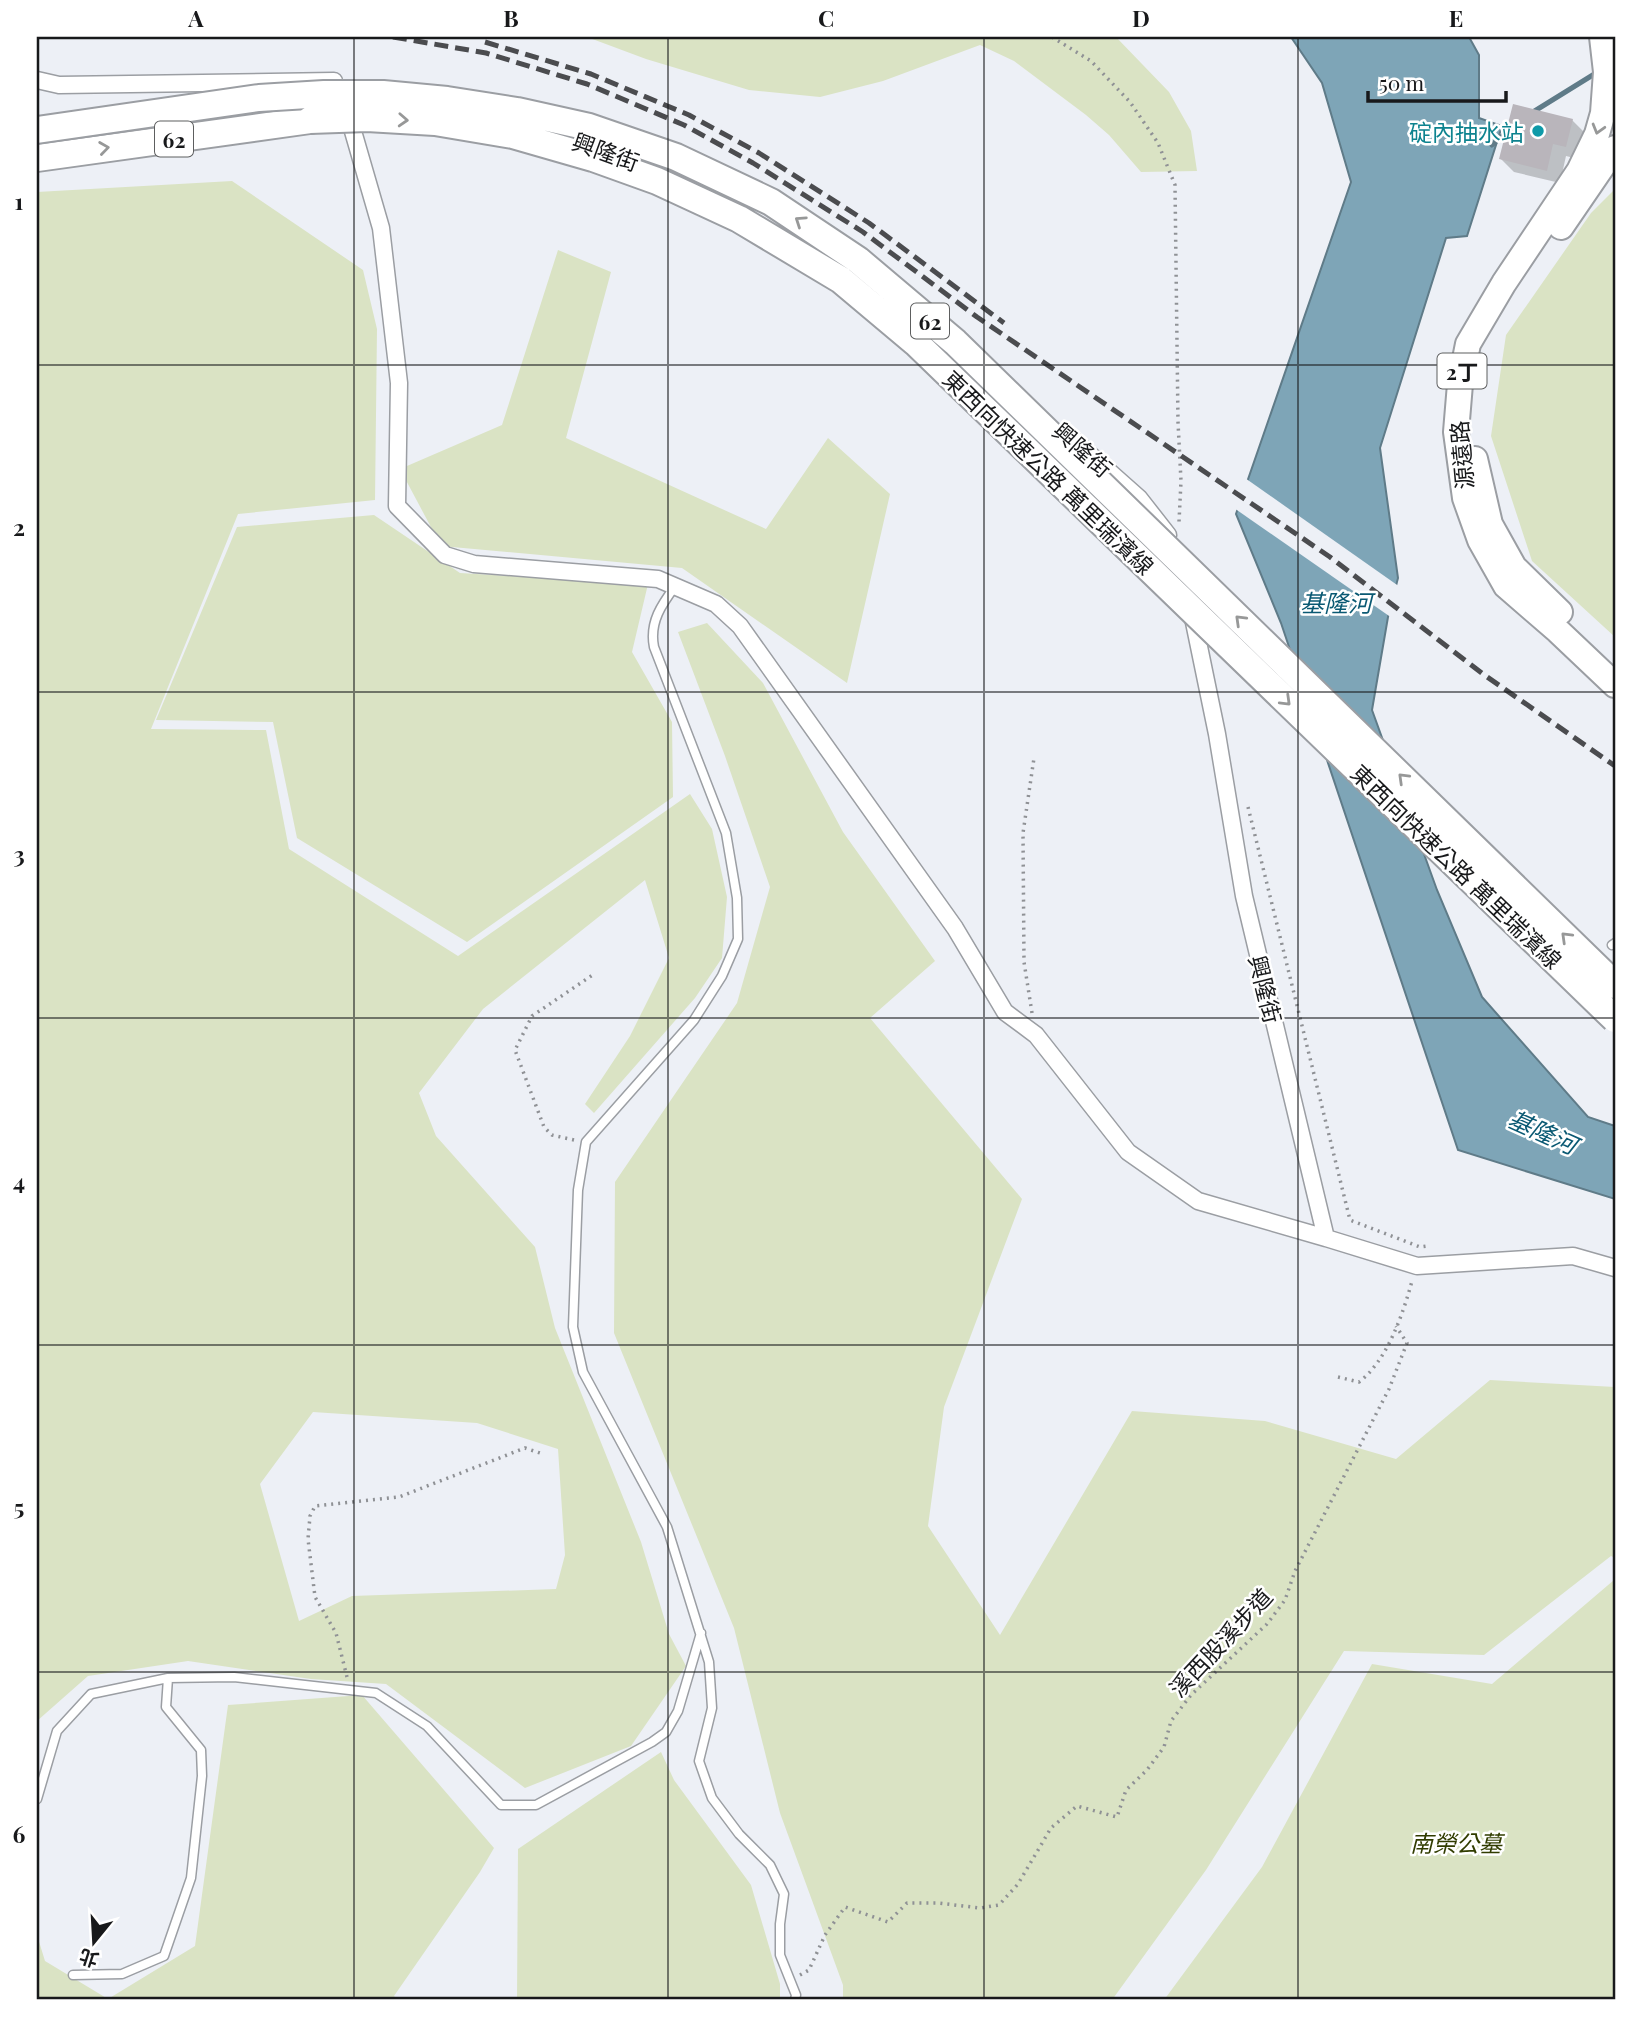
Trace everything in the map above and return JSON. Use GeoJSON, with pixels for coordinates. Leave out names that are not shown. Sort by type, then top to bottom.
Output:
{"type":"FeatureCollection","features":[{"type":"Feature","properties":{"kind":"highway","name":"東西向快速公路 萬里瑞濱線"},"geometry":{"type":"LineString","coordinates":[[37,130],[259,98],[383,94],[447,100],[517,111],[589,127],[676,157],[771,202],[859,260],[955,342],[1615,985]]}},
{"type":"Feature","properties":{"kind":"highway","name":"東西向快速公路 萬里瑞濱線"},"geometry":{"type":"LineString","coordinates":[[37,158],[310,120],[367,118],[435,122],[513,135],[593,158],[657,181],[740,219],[841,280],[916,343],[1615,1019]]}},
{"type":"Feature","properties":{"kind":"main road","name":"源遠路"},"geometry":{"type":"LineString","coordinates":[[1602,37],[1606,72],[1604,98],[1592,146],[1579,171],[1504,283],[1468,344],[1460,384],[1456,432],[1465,498],[1480,540],[1506,586],[1615,685]]}},
{"type":"Feature","properties":{"kind":"main road","name":"源遠路"},"geometry":{"type":"LineString","coordinates":[[1615,148],[1520,285],[1483,346],[1471,407],[1476,470],[1490,524],[1514,567],[1615,662]]}},
{"type":"Feature","properties":{"kind":"street","name":"興隆街"},"geometry":{"type":"LineString","coordinates":[[37,80],[59,85],[338,81],[550,131],[626,156],[760,220],[951,332],[1139,498],[1178,549],[1217,734],[1244,896],[1326,1238]]}},
{"type":"Feature","properties":{"kind":"street"},"geometry":{"type":"LineString","coordinates":[[338,81],[381,228],[399,383],[397,506],[444,555],[474,564],[647,577],[677,586],[716,604],[740,626],[955,928],[1005,1012],[1036,1035],[1128,1152],[1198,1200],[1417,1266],[1573,1256],[1615,1268]]}},
{"type":"Feature","properties":{"kind":"lane"},"geometry":{"type":"LineString","coordinates":[[677,586],[664,601],[653,624],[654,647],[726,833],[737,898],[738,939],[722,976],[694,1020],[586,1142],[578,1189],[573,1327],[583,1372],[667,1528],[709,1662],[712,1708],[699,1760],[712,1798],[739,1834],[770,1865],[784,1894],[780,1955],[796,1995],[795,2000]]}},
{"type":"Feature","properties":{"kind":"lane"},"geometry":{"type":"LineString","coordinates":[[37,1799],[57,1731],[91,1694],[168,1678],[234,1677],[376,1693],[427,1726],[501,1805],[536,1805],[666,1732],[678,1711],[701,1633]]}},
{"type":"Feature","properties":{"kind":"lane"},"geometry":{"type":"LineString","coordinates":[[72,1975],[122,1975],[163,1956],[191,1878],[202,1776],[201,1751],[166,1707],[168,1678]]}},
{"type":"Feature","properties":{"kind":"path"},"geometry":{"type":"LineString","coordinates":[[1052,37],[1091,61],[1130,102],[1158,143],[1175,185],[1181,481],[1178,549]]}},
{"type":"Feature","properties":{"kind":"path"},"geometry":{"type":"LineString","coordinates":[[1034,758],[1023,832],[1024,962],[1036,1035]]}},
{"type":"Feature","properties":{"kind":"path"},"geometry":{"type":"LineString","coordinates":[[1247,802],[1350,1220],[1420,1247],[1433,1246]]}},
{"type":"Feature","properties":{"kind":"path"},"geometry":{"type":"LineString","coordinates":[[586,1142],[552,1135],[544,1127],[515,1050],[532,1016],[594,974]]}},
{"type":"Feature","properties":{"kind":"path"},"geometry":{"type":"LineString","coordinates":[[1338,1377],[1359,1382],[1372,1372],[1384,1355],[1417,1266]]}},
{"type":"Feature","properties":{"kind":"path","name":"溪西股溪步道"},"geometry":{"type":"LineString","coordinates":[[791,1983],[809,1970],[825,1935],[845,1907],[888,1922],[907,1903],[938,1903],[980,1908],[999,1905],[1018,1884],[1051,1828],[1077,1806],[1117,1817],[1126,1790],[1147,1770],[1164,1747],[1171,1721],[1219,1667],[1267,1624],[1285,1600],[1295,1571],[1389,1389],[1408,1343],[1396,1326]]}},
{"type":"Feature","properties":{"kind":"path"},"geometry":{"type":"LineString","coordinates":[[351,1692],[336,1633],[315,1597],[308,1539],[310,1516],[315,1506],[399,1497],[525,1448],[540,1453]]}},
{"type":"Feature","properties":{"kind":"green space"},"geometry":{"type":"Polygon","coordinates":[[[587,37],[1116,37],[1169,92],[1191,131],[1197,171],[1141,172],[1109,135],[1086,115],[1014,61],[980,45],[883,81],[820,97],[749,90],[646,59],[587,37]]]}},
{"type":"Feature","properties":{"kind":"green space"},"geometry":{"type":"Polygon","coordinates":[[[232,181],[363,270],[377,329],[375,500],[238,514],[151,729],[266,730],[289,849],[458,956],[690,794],[712,829],[727,897],[722,958],[695,998],[594,1113],[585,1104],[630,1036],[669,958],[645,880],[483,1009],[419,1093],[436,1136],[535,1247],[555,1328],[641,1542],[669,1634],[686,1666],[631,1746],[525,1788],[386,1684],[311,1679],[188,1661],[88,1676],[37,1721],[37,192],[232,181]],[[313,1412],[260,1484],[299,1621],[352,1596],[556,1589],[565,1555],[558,1449],[477,1423],[313,1412]]]}},
{"type":"Feature","properties":{"kind":"green space"},"geometry":{"type":"Polygon","coordinates":[[[1615,189],[1615,637],[1532,561],[1491,436],[1506,335],[1591,213],[1615,189]]]}},
{"type":"Feature","properties":{"kind":"green space"},"geometry":{"type":"Polygon","coordinates":[[[558,250],[611,272],[566,438],[766,529],[828,438],[890,494],[847,683],[682,568],[441,546],[400,469],[502,425],[558,250]]]}},
{"type":"Feature","properties":{"kind":"green space"},"geometry":{"type":"Polygon","coordinates":[[[374,515],[460,573],[648,584],[632,652],[672,722],[673,797],[467,942],[297,838],[273,722],[156,720],[237,527],[374,515]]]}},
{"type":"Feature","properties":{"kind":"green space"},"geometry":{"type":"Polygon","coordinates":[[[707,623],[763,683],[843,832],[935,961],[870,1018],[1022,1199],[944,1407],[928,1526],[1000,1635],[1132,1411],[1265,1421],[1396,1459],[1490,1380],[1615,1387],[1615,1558],[1611,1556],[1484,1655],[1344,1651],[1206,1870],[1112,2000],[843,2000],[843,1985],[780,1813],[734,1628],[614,1333],[615,1182],[737,1003],[770,887],[725,756],[678,632],[707,623]]]}},
{"type":"Feature","properties":{"kind":"green space","name":"南榮公墓"},"geometry":{"type":"Polygon","coordinates":[[[1614,1580],[1615,2000],[1164,2000],[1262,1867],[1372,1664],[1492,1684],[1614,1580]]]}},
{"type":"Feature","properties":{"kind":"green space"},"geometry":{"type":"Polygon","coordinates":[[[362,1695],[494,1848],[394,1996],[398,2000],[37,2000],[37,1935],[45,1961],[108,1999],[195,1946],[228,1705],[362,1695]]]}},
{"type":"Feature","properties":{"kind":"green space"},"geometry":{"type":"Polygon","coordinates":[[[661,1752],[674,1780],[751,1885],[780,1984],[780,2000],[517,2000],[518,1849],[661,1752]]]}},
{"type":"Feature","properties":{"kind":"water","name":"基隆河"},"geometry":{"type":"Polygon","coordinates":[[[1291,37],[1469,37],[1479,55],[1479,118],[1502,126],[1467,236],[1446,238],[1380,448],[1398,578],[1388,617],[1372,710],[1437,890],[1482,997],[1588,1117],[1615,1126],[1615,1199],[1458,1150],[1281,623],[1236,514],[1351,182],[1322,83],[1291,37]]]}},
{"type":"Feature","properties":{"kind":"pier"},"geometry":{"type":"Polygon","coordinates":[[[1245,478],[1400,587],[1392,618],[1234,508],[1245,478]]]}},
{"type":"Feature","properties":{"kind":"building","name":"碇內抽水站"},"geometry":{"type":"Polygon","coordinates":[[[1513,104],[1573,119],[1566,147],[1553,144],[1547,171],[1499,159],[1513,104]]]}},
{"type":"Feature","properties":{"kind":"waterway"},"geometry":{"type":"LineString","coordinates":[[1533,112],[1596,73]]}},
{"type":"Feature","properties":{"kind":"waterway"},"geometry":{"type":"LineString","coordinates":[[1492,145],[1511,128]]}},
{"type":"Feature","properties":{"kind":"railway"},"geometry":{"type":"LineString","coordinates":[[393,37],[486,53],[587,84],[684,125],[753,163],[863,232],[977,317],[1330,557],[1483,674],[1615,766]]}},
{"type":"Feature","properties":{"kind":"railway"},"geometry":{"type":"LineString","coordinates":[[485,42],[591,74],[689,115],[759,153],[869,223],[1004,323]]}},
{"type":"Feature","properties":{"kind":"place","name":"碇內抽水站"},"geometry":{"type":"Point","coordinates":[1538,131]}}]}
